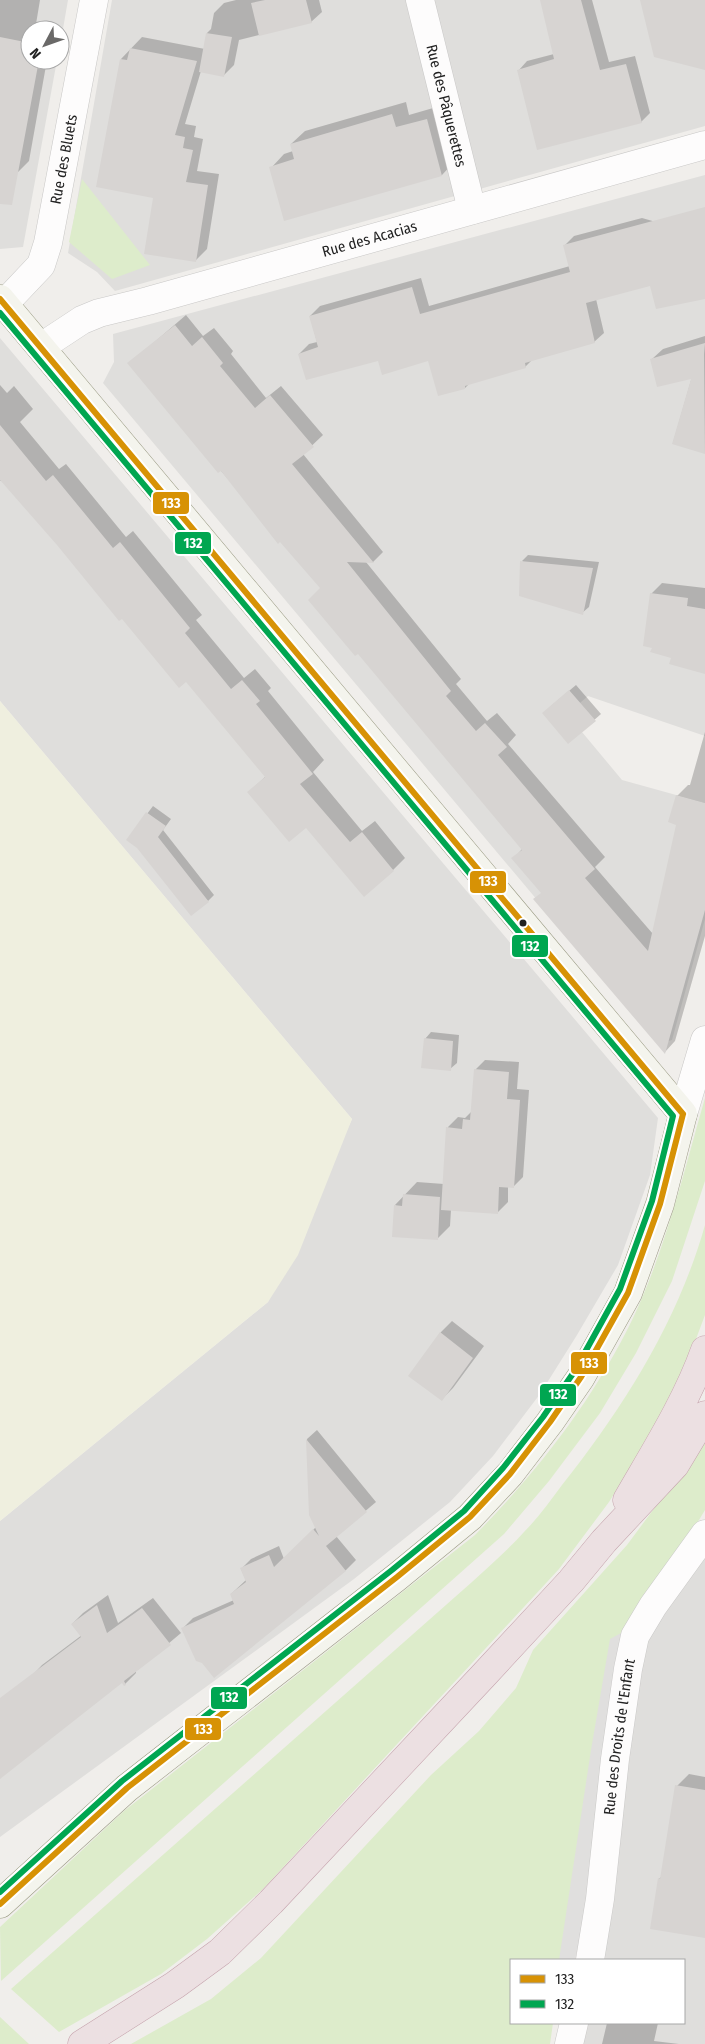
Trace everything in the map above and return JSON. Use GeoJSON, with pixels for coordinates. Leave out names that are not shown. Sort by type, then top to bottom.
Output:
{"type":"FeatureCollection","features":[{"type":"Feature","properties":{"kind":"highway"},"geometry":{"type":"LineString","coordinates":[[604,1541],[657,1448],[699,1366],[705,1350]]}},
{"type":"Feature","properties":{"kind":"highway"},"geometry":{"type":"LineString","coordinates":[[82,2044],[175,1985],[220,1952],[272,1902],[385,1782],[675,1465],[705,1414]]}},
{"type":"Feature","properties":{"kind":"street","name":"Rue des Bluets"},"geometry":{"type":"LineString","coordinates":[[2,302],[40,265],[48,244],[94,0]]}},
{"type":"Feature","properties":{"kind":"street","name":"Rue des Pâquerettes"},"geometry":{"type":"LineString","coordinates":[[420,0],[472,210]]}},
{"type":"Feature","properties":{"kind":"street","name":"Rue des Acacias"},"geometry":{"type":"LineString","coordinates":[[41,348],[66,329],[99,313],[148,301],[705,145]]}},
{"type":"Feature","properties":{"kind":"street"},"geometry":{"type":"LineString","coordinates":[[2,302],[683,1114]]}},
{"type":"Feature","properties":{"kind":"street"},"geometry":{"type":"LineString","coordinates":[[0,1904],[127,1788],[397,1577],[470,1517],[510,1474],[550,1422],[581,1377],[628,1294],[660,1204],[683,1114],[705,1040]]}},
{"type":"Feature","properties":{"kind":"street","name":"Rue des Droits de l'Enfant"},"geometry":{"type":"LineString","coordinates":[[590,1959],[600,1899],[615,1759],[628,1669],[635,1636],[653,1606],[705,1534]]}},
{"type":"Feature","properties":{"kind":"street"},"geometry":{"type":"LineString","coordinates":[[569,2044],[574,2024]]}},
{"type":"Feature","properties":{"kind":"shaded area"},"geometry":{"type":"Polygon","coordinates":[[[0,0],[68,0],[65,20],[20,20],[20,70],[55,70],[23,247],[0,249],[0,0]]]}},
{"type":"Feature","properties":{"kind":"shaded area"},"geometry":{"type":"Polygon","coordinates":[[[112,0],[705,0],[705,126],[115,291],[97,272],[68,253],[112,0]]]}},
{"type":"Feature","properties":{"kind":"shaded area"},"geometry":{"type":"Polygon","coordinates":[[[705,175],[705,736],[588,696],[567,714],[622,780],[705,803],[705,919],[672,1040],[658,1044],[103,383],[114,362],[113,334],[705,175]]]}},
{"type":"Feature","properties":{"kind":"shaded area"},"geometry":{"type":"Polygon","coordinates":[[[0,338],[658,1118],[650,1175],[618,1265],[540,1394],[493,1456],[450,1502],[354,1579],[0,1837],[0,1521],[268,1302],[352,1119],[0,701],[0,338]]]}},
{"type":"Feature","properties":{"kind":"shaded area"},"geometry":{"type":"Polygon","coordinates":[[[705,1558],[705,2044],[583,2044],[588,2024],[685,2024],[685,1959],[600,1959],[625,1765],[646,1644],[662,1615],[705,1558]]]}},
{"type":"Feature","properties":{"kind":"shaded area"},"geometry":{"type":"Polygon","coordinates":[[[623,1632],[612,1681],[601,1760],[595,1832],[584,1922],[575,1959],[559,1959],[591,1750],[610,1639],[623,1632]]]}},
{"type":"Feature","properties":{"kind":"green space"},"geometry":{"type":"Polygon","coordinates":[[[82,179],[150,265],[112,279],[69,242],[82,179]]]}},
{"type":"Feature","properties":{"kind":"green space"},"geometry":{"type":"Polygon","coordinates":[[[0,701],[352,1119],[298,1255],[268,1302],[0,1521],[0,701]]]}},
{"type":"Feature","properties":{"kind":"green space"},"geometry":{"type":"Polygon","coordinates":[[[705,1098],[705,1181],[672,1281],[636,1353],[600,1413],[549,1481],[504,1534],[1,1981],[0,1927],[124,1811],[475,1535],[542,1460],[601,1377],[633,1318],[665,1237],[705,1098]]]}},
{"type":"Feature","properties":{"kind":"green space"},"geometry":{"type":"Polygon","coordinates":[[[705,1225],[705,1315],[690,1355],[657,1425],[609,1502],[559,1569],[263,1889],[207,1939],[161,1974],[59,2032],[11,1989],[472,1582],[529,1527],[607,1425],[647,1362],[680,1295],[694,1261],[705,1225]]]}},
{"type":"Feature","properties":{"kind":"green space"},"geometry":{"type":"Polygon","coordinates":[[[705,1430],[705,1510],[690,1535],[653,1583],[625,1628],[603,1691],[562,1959],[510,1959],[510,2024],[553,2024],[550,2044],[131,2044],[211,1999],[261,1958],[431,1775],[479,1731],[516,1688],[533,1650],[627,1545],[673,1483],[705,1430]]]}},
{"type":"Feature","properties":{"kind":"green space"},"geometry":{"type":"Polygon","coordinates":[[[0,2017],[29,2044],[0,2044],[0,2017]]]}},
{"type":"Feature","properties":{"kind":"building"},"geometry":{"type":"Polygon","coordinates":[[[265,0],[306,0],[312,23],[259,36],[251,3],[265,0]]]}},
{"type":"Feature","properties":{"kind":"building"},"geometry":{"type":"Polygon","coordinates":[[[540,0],[581,0],[600,70],[626,64],[642,123],[537,150],[517,70],[554,59],[540,0]]]}},
{"type":"Feature","properties":{"kind":"building"},"geometry":{"type":"Polygon","coordinates":[[[640,0],[705,0],[705,70],[654,57],[640,0]]]}},
{"type":"Feature","properties":{"kind":"building"},"geometry":{"type":"Polygon","coordinates":[[[206,33],[232,37],[224,77],[199,72],[206,33]]]}},
{"type":"Feature","properties":{"kind":"building"},"geometry":{"type":"Polygon","coordinates":[[[0,37],[20,41],[20,70],[37,70],[12,205],[0,204],[0,37]]]}},
{"type":"Feature","properties":{"kind":"building"},"geometry":{"type":"Polygon","coordinates":[[[130,48],[197,61],[175,135],[185,137],[183,148],[193,150],[186,182],[208,185],[196,262],[144,254],[153,198],[96,187],[120,59],[127,60],[130,48]]]}},
{"type":"Feature","properties":{"kind":"building"},"geometry":{"type":"Polygon","coordinates":[[[392,114],[396,127],[427,119],[442,176],[284,221],[269,167],[294,159],[290,144],[392,114]]]}},
{"type":"Feature","properties":{"kind":"building"},"geometry":{"type":"Polygon","coordinates":[[[705,207],[705,299],[656,309],[650,286],[586,303],[595,343],[525,363],[526,368],[465,386],[465,389],[438,396],[428,361],[382,375],[378,361],[306,380],[298,354],[318,347],[309,316],[412,287],[420,314],[570,272],[563,245],[705,207]]]}},
{"type":"Feature","properties":{"kind":"building"},"geometry":{"type":"Polygon","coordinates":[[[175,325],[192,346],[202,337],[223,363],[220,366],[255,408],[270,395],[314,447],[292,464],[374,563],[347,562],[451,691],[446,696],[476,731],[485,723],[507,747],[498,755],[595,869],[585,878],[648,951],[676,825],[668,822],[676,795],[705,803],[705,910],[665,1054],[533,899],[541,893],[511,858],[522,850],[358,654],[355,656],[308,600],[320,588],[280,542],[278,544],[221,471],[218,473],[127,363],[175,325]]]}},
{"type":"Feature","properties":{"kind":"building"},"geometry":{"type":"Polygon","coordinates":[[[705,343],[705,454],[672,444],[691,379],[657,387],[650,359],[705,343]]]}},
{"type":"Feature","properties":{"kind":"building"},"geometry":{"type":"Polygon","coordinates":[[[0,425],[46,481],[53,475],[113,548],[120,542],[190,628],[185,633],[231,689],[242,680],[260,701],[256,704],[313,774],[300,784],[350,842],[362,832],[394,871],[364,897],[306,828],[289,842],[247,792],[265,777],[186,682],[179,688],[122,619],[119,621],[57,545],[0,480],[0,425]]]}},
{"type":"Feature","properties":{"kind":"building"},"geometry":{"type":"Polygon","coordinates":[[[520,561],[593,568],[583,615],[519,596],[520,561]]]}},
{"type":"Feature","properties":{"kind":"building"},"geometry":{"type":"Polygon","coordinates":[[[650,593],[688,598],[687,606],[705,609],[705,674],[669,664],[671,658],[650,652],[652,648],[643,646],[650,593]]]}},
{"type":"Feature","properties":{"kind":"building"},"geometry":{"type":"Polygon","coordinates":[[[569,690],[596,721],[568,744],[542,713],[569,690]]]}},
{"type":"Feature","properties":{"kind":"building"},"geometry":{"type":"Polygon","coordinates":[[[146,812],[166,826],[158,837],[209,902],[191,916],[137,848],[126,840],[146,812]]]}},
{"type":"Feature","properties":{"kind":"building"},"geometry":{"type":"Polygon","coordinates":[[[424,1038],[453,1041],[451,1071],[421,1068],[424,1038]]]}},
{"type":"Feature","properties":{"kind":"building"},"geometry":{"type":"Polygon","coordinates":[[[474,1069],[509,1072],[507,1099],[520,1100],[514,1188],[499,1187],[498,1214],[441,1210],[446,1127],[462,1129],[463,1119],[470,1120],[474,1069]]]}},
{"type":"Feature","properties":{"kind":"building"},"geometry":{"type":"Polygon","coordinates":[[[403,1194],[440,1197],[438,1240],[392,1237],[394,1205],[402,1206],[403,1194]]]}},
{"type":"Feature","properties":{"kind":"building"},"geometry":{"type":"Polygon","coordinates":[[[440,1332],[473,1358],[442,1401],[408,1376],[440,1332]]]}},
{"type":"Feature","properties":{"kind":"building"},"geometry":{"type":"Polygon","coordinates":[[[306,1439],[367,1512],[326,1546],[346,1571],[214,1678],[202,1663],[196,1661],[181,1628],[234,1604],[230,1594],[246,1582],[240,1568],[269,1555],[274,1567],[313,1529],[319,1536],[309,1515],[306,1439]]]}},
{"type":"Feature","properties":{"kind":"building"},"geometry":{"type":"Polygon","coordinates":[[[97,1605],[107,1633],[142,1608],[171,1645],[124,1681],[126,1685],[124,1686],[122,1683],[0,1779],[0,1698],[81,1637],[71,1624],[97,1605]]]}},
{"type":"Feature","properties":{"kind":"building"},"geometry":{"type":"Polygon","coordinates":[[[675,1785],[705,1790],[705,1938],[650,1929],[675,1785]]]}},
{"type":"Feature","properties":{"kind":"transit line","name":"133"},"geometry":{"type":"LineString","coordinates":[[0,299],[683,1114]]}},
{"type":"Feature","properties":{"kind":"transit line","name":"132"},"geometry":{"type":"LineString","coordinates":[[0,313],[673,1116],[652,1201],[620,1289],[574,1372],[543,1417],[503,1468],[464,1511],[392,1570],[122,1781],[0,1892]]}},
{"type":"Feature","properties":{"kind":"transit line","name":"133"},"geometry":{"type":"LineString","coordinates":[[0,1904],[127,1788],[397,1577],[470,1517],[510,1474],[550,1422],[581,1377],[628,1293],[660,1204],[683,1114]]}}]}
